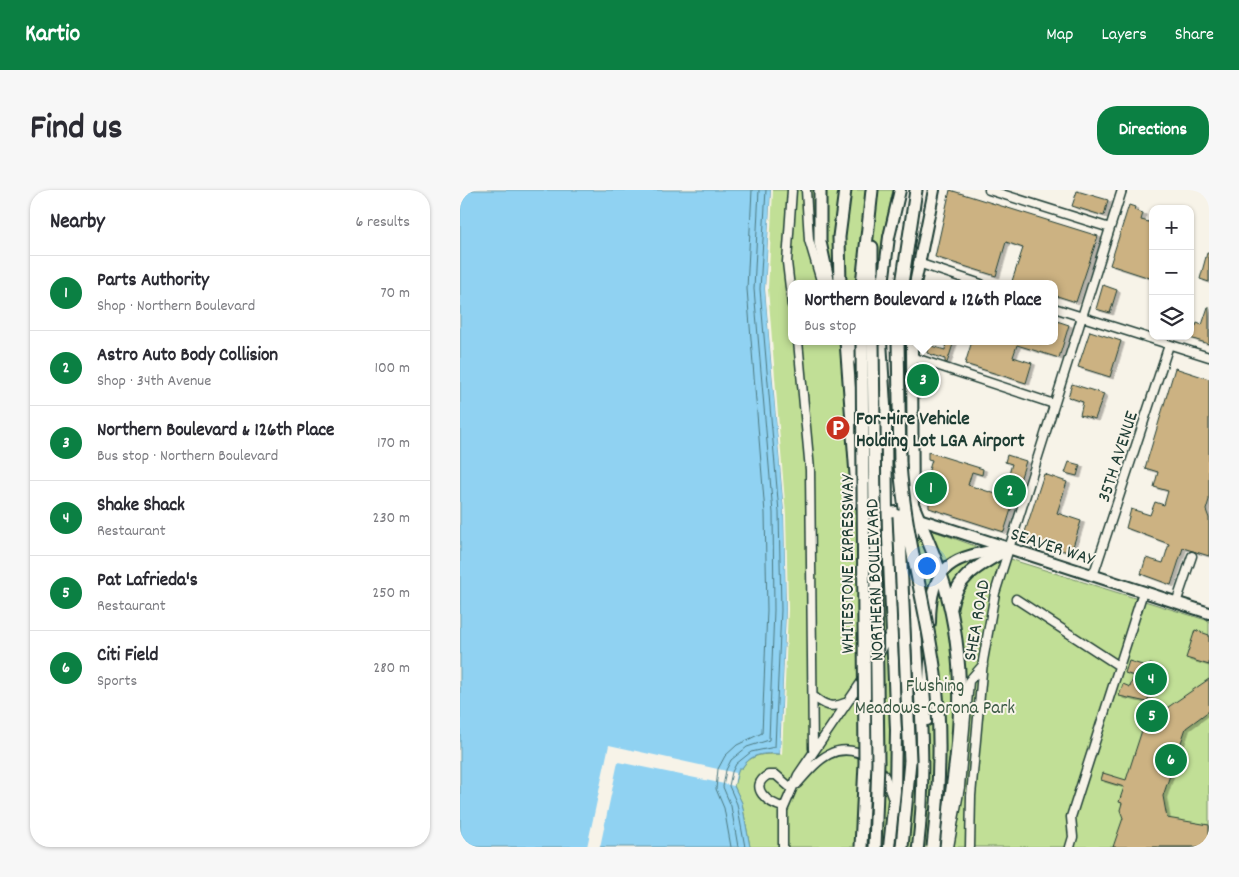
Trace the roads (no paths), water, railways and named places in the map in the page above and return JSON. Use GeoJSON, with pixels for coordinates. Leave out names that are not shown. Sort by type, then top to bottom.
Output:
{"type":"FeatureCollection","features":[{"type":"Feature","properties":{"kind":"highway"},"geometry":{"type":"LineString","coordinates":[[820,190],[820,236],[827,280]]}},
{"type":"Feature","properties":{"kind":"highway"},"geometry":{"type":"LineString","coordinates":[[840,280],[838,243],[846,190]]}},
{"type":"Feature","properties":{"kind":"highway"},"geometry":{"type":"LineString","coordinates":[[862,280],[873,190]]}},
{"type":"Feature","properties":{"kind":"highway"},"geometry":{"type":"LineString","coordinates":[[872,280],[873,190]]}},
{"type":"Feature","properties":{"kind":"highway"},"geometry":{"type":"LineString","coordinates":[[903,280],[917,190]]}},
{"type":"Feature","properties":{"kind":"highway"},"geometry":{"type":"LineString","coordinates":[[848,345],[862,568]]}},
{"type":"Feature","properties":{"kind":"highway","name":"WHITESTONE EXPRESSWAY"},"geometry":{"type":"LineString","coordinates":[[861,847],[865,770],[862,568],[862,345]]}},
{"type":"Feature","properties":{"kind":"highway"},"geometry":{"type":"LineString","coordinates":[[872,345],[878,762],[874,847]]}},
{"type":"Feature","properties":{"kind":"highway"},"geometry":{"type":"LineString","coordinates":[[898,345],[899,538],[910,748],[902,847]]}},
{"type":"Feature","properties":{"kind":"highway"},"geometry":{"type":"LineString","coordinates":[[900,464],[908,532],[931,647],[938,700],[940,760],[933,847]]}},
{"type":"Feature","properties":{"kind":"highway"},"geometry":{"type":"LineString","coordinates":[[915,513],[941,574],[957,650],[961,691],[960,732],[942,847]]}},
{"type":"Feature","properties":{"kind":"highway"},"geometry":{"type":"LineString","coordinates":[[950,612],[955,591],[964,578],[976,567],[1008,549]]}},
{"type":"Feature","properties":{"kind":"main road"},"geometry":{"type":"LineString","coordinates":[[884,280],[889,237],[900,190]]}},
{"type":"Feature","properties":{"kind":"main road"},"geometry":{"type":"LineString","coordinates":[[916,280],[934,190]]}},
{"type":"Feature","properties":{"kind":"main road","name":"NORTHERN BOULEVARD"},"geometry":{"type":"LineString","coordinates":[[881,345],[896,730],[894,806],[889,847]]}},
{"type":"Feature","properties":{"kind":"main road"},"geometry":{"type":"LineString","coordinates":[[912,345],[915,600],[924,754],[923,796]]}},
{"type":"Feature","properties":{"kind":"main road","name":"SEAVER WAY"},"geometry":{"type":"LineString","coordinates":[[887,512],[915,513],[1008,549],[1209,613]]}},
{"type":"Feature","properties":{"kind":"main road"},"geometry":{"type":"LineString","coordinates":[[918,847],[923,796],[929,686],[930,603],[933,591],[941,574],[950,564],[962,557],[1008,549]]}},
{"type":"Feature","properties":{"kind":"street"},"geometry":{"type":"LineString","coordinates":[[789,280],[787,262],[792,190]]}},
{"type":"Feature","properties":{"kind":"street"},"geometry":{"type":"LineString","coordinates":[[806,190],[809,240],[821,280]]}},
{"type":"Feature","properties":{"kind":"street"},"geometry":{"type":"LineString","coordinates":[[989,190],[1110,228]]}},
{"type":"Feature","properties":{"kind":"street","name":"SHEA ROAD"},"geometry":{"type":"LineString","coordinates":[[970,847],[970,803],[983,664],[994,599],[1008,549],[1122,190]]}},
{"type":"Feature","properties":{"kind":"street"},"geometry":{"type":"LineString","coordinates":[[918,263],[969,280]]}},
{"type":"Feature","properties":{"kind":"street"},"geometry":{"type":"LineString","coordinates":[[1058,309],[1209,357]]}},
{"type":"Feature","properties":{"kind":"street"},"geometry":{"type":"LineString","coordinates":[[798,345],[810,470],[814,696],[813,750]]}},
{"type":"Feature","properties":{"kind":"street"},"geometry":{"type":"LineString","coordinates":[[850,345],[878,420],[887,472]]}},
{"type":"Feature","properties":{"kind":"street","name":"35TH AVENUE"},"geometry":{"type":"LineString","coordinates":[[1093,576],[1169,345]]}},
{"type":"Feature","properties":{"kind":"street"},"geometry":{"type":"LineString","coordinates":[[912,357],[1054,404]]}},
{"type":"Feature","properties":{"kind":"street"},"geometry":{"type":"LineString","coordinates":[[1176,602],[1192,556]]}},
{"type":"Feature","properties":{"kind":"street"},"geometry":{"type":"LineString","coordinates":[[1070,847],[1073,837],[1071,817],[1143,592]]}},
{"type":"Feature","properties":{"kind":"street"},"geometry":{"type":"LineString","coordinates":[[1016,599],[1119,666]]}},
{"type":"Feature","properties":{"kind":"street"},"geometry":{"type":"LineString","coordinates":[[783,847],[784,807],[792,789],[813,750],[880,656],[889,638],[891,627]]}},
{"type":"Feature","properties":{"kind":"street"},"geometry":{"type":"LineString","coordinates":[[949,847],[960,787],[969,681],[983,664]]}},
{"type":"Feature","properties":{"kind":"street"},"geometry":{"type":"LineString","coordinates":[[814,696],[828,706],[846,703]]}},
{"type":"Feature","properties":{"kind":"street"},"geometry":{"type":"LineString","coordinates":[[792,789],[824,756],[835,752],[853,752],[869,758],[880,768],[890,788],[894,806]]}},
{"type":"Feature","properties":{"kind":"street"},"geometry":{"type":"LineString","coordinates":[[784,807],[774,804],[763,796],[759,789],[760,781],[765,776],[773,774],[781,778],[792,789]]}},
{"type":"Feature","properties":{"kind":"water"},"geometry":{"type":"Polygon","coordinates":[[[460,190],[771,190],[765,289],[784,512],[786,610],[780,754],[763,754],[749,759],[742,768],[739,768],[734,786],[742,803],[750,847],[460,847],[460,190]]]}},
{"type":"Feature","properties":{"kind":"place","name":"Northern Boulevard & 126th Place"},"geometry":{"type":"Point","coordinates":[923,380]}},
{"type":"Feature","properties":{"kind":"place","name":"For-Hire Vehicle Holding Lot LGA Airport"},"geometry":{"type":"Point","coordinates":[838,428]}},
{"type":"Feature","properties":{"kind":"place","name":"Parts Authority"},"geometry":{"type":"Point","coordinates":[931,488]}},
{"type":"Feature","properties":{"kind":"place","name":"Astro Auto Body Collision"},"geometry":{"type":"Point","coordinates":[1010,491]}},
{"type":"Feature","properties":{"kind":"place","name":"Shake Shack"},"geometry":{"type":"Point","coordinates":[1151,679]}},
{"type":"Feature","properties":{"kind":"place","name":"Pat Lafrieda's"},"geometry":{"type":"Point","coordinates":[1152,716]}},
{"type":"Feature","properties":{"kind":"place","name":"Citi Field"},"geometry":{"type":"Point","coordinates":[1171,760]}},
{"type":"Feature","properties":{"kind":"park label","name":"Flushing Meadows-Corona Park"},"geometry":{"type":"Point","coordinates":[935,695]}}]}
